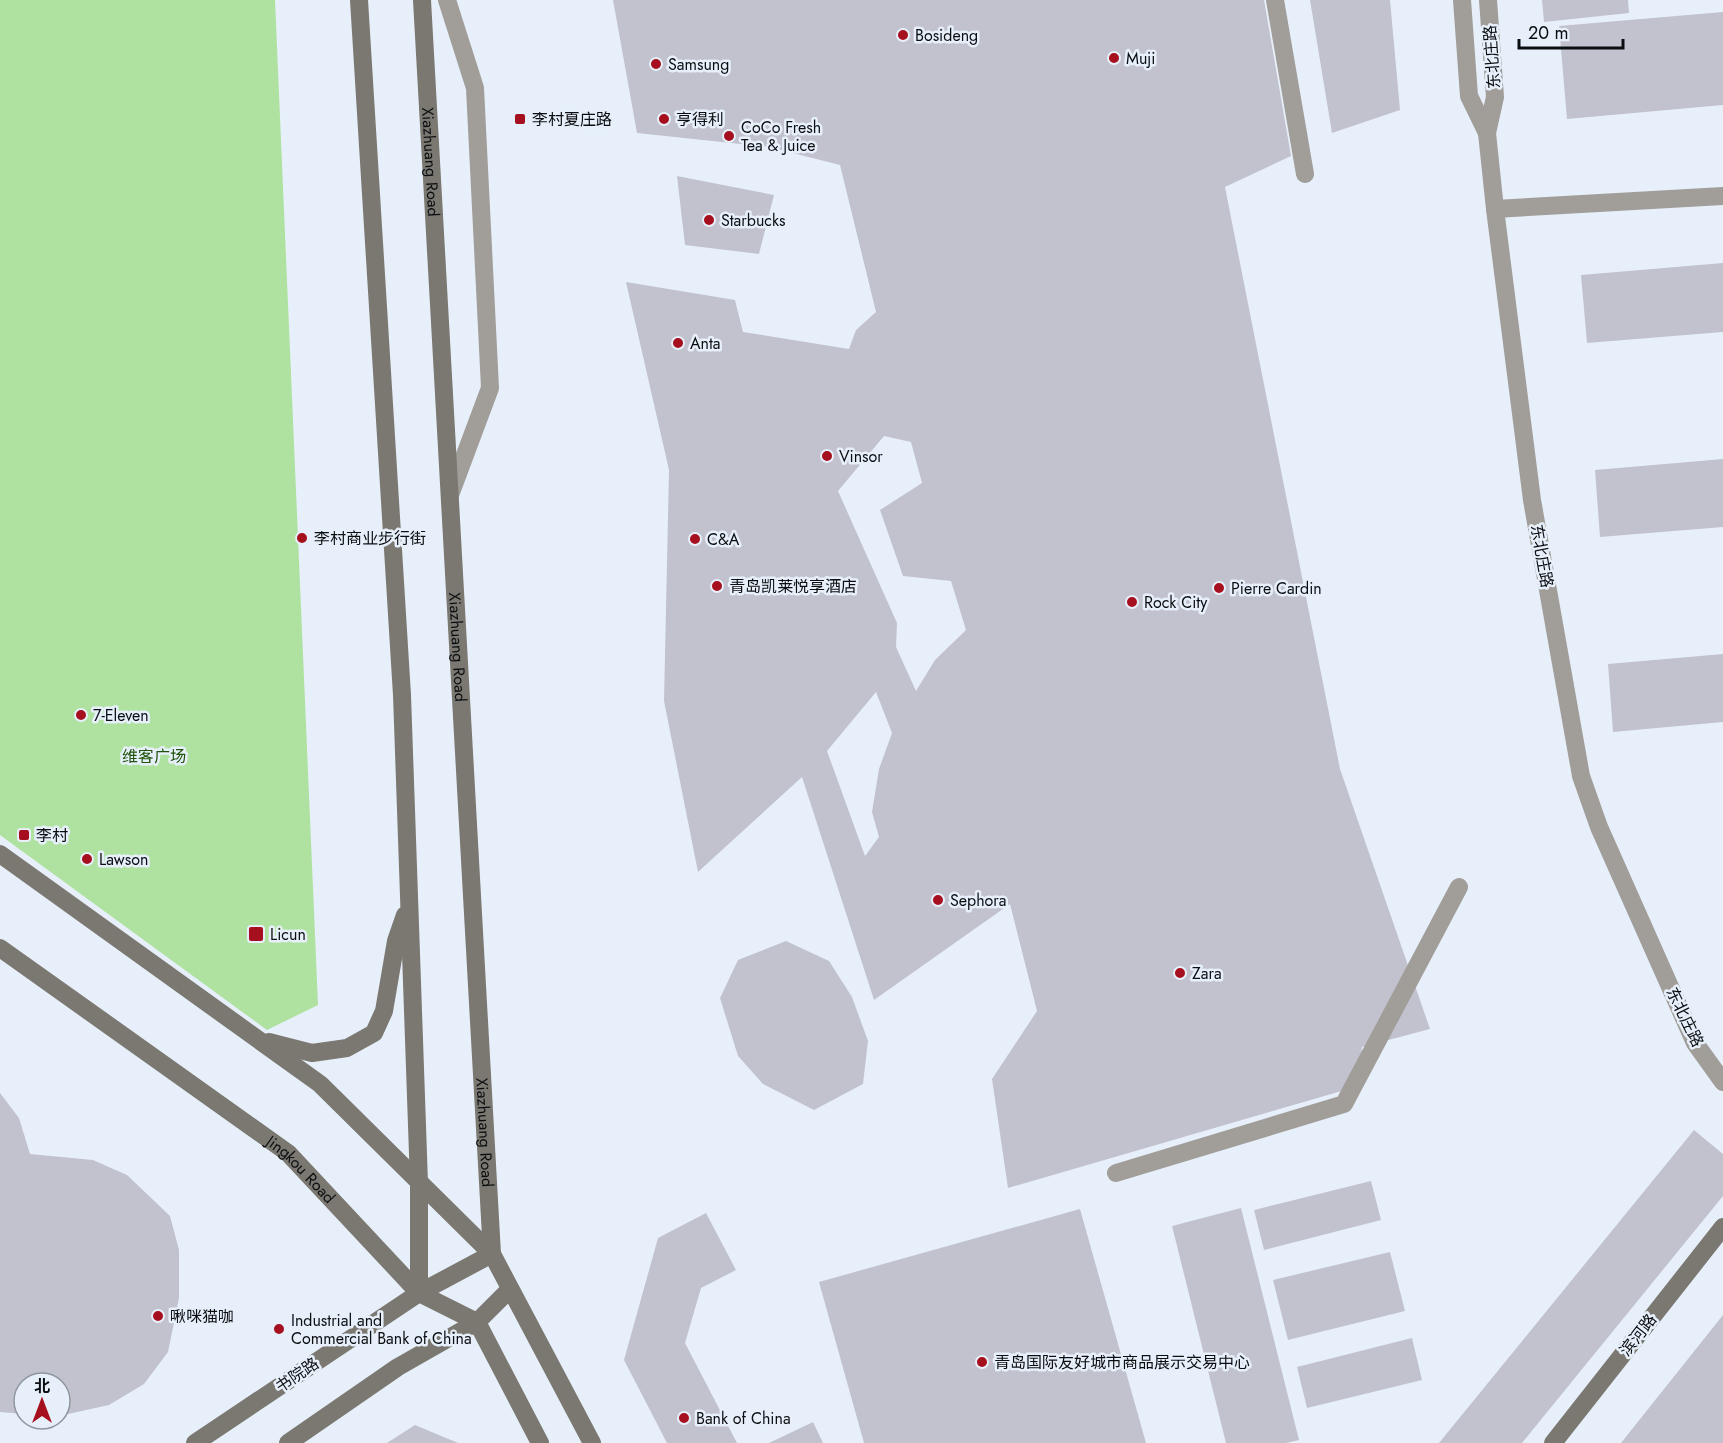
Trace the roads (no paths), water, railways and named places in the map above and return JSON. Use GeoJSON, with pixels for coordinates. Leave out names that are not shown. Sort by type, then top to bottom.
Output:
{"type":"FeatureCollection","features":[{"type":"Feature","properties":{"kind":"main road"},"geometry":{"type":"LineString","coordinates":[[359,0],[402,695],[419,1183],[419,1293]]}},
{"type":"Feature","properties":{"kind":"main road","name":"Xiazhuang Road"},"geometry":{"type":"LineString","coordinates":[[422,0],[492,1254],[510,1289]]}},
{"type":"Feature","properties":{"kind":"main road"},"geometry":{"type":"LineString","coordinates":[[0,854],[320,1084],[492,1254]]}},
{"type":"Feature","properties":{"kind":"main road"},"geometry":{"type":"LineString","coordinates":[[258,1040],[312,1053],[347,1048],[374,1033],[384,1011],[396,941],[409,902]]}},
{"type":"Feature","properties":{"kind":"main road","name":"Jingkou Road"},"geometry":{"type":"LineString","coordinates":[[0,948],[288,1153],[419,1293],[477,1322]]}},
{"type":"Feature","properties":{"kind":"main road","name":"滨河路"},"geometry":{"type":"LineString","coordinates":[[1553,1443],[1723,1227]]}},
{"type":"Feature","properties":{"kind":"main road","name":"书院路"},"geometry":{"type":"LineString","coordinates":[[195,1443],[419,1293],[492,1254]]}},
{"type":"Feature","properties":{"kind":"main road"},"geometry":{"type":"LineString","coordinates":[[288,1443],[398,1367],[477,1322],[510,1289],[592,1443]]}},
{"type":"Feature","properties":{"kind":"main road"},"geometry":{"type":"LineString","coordinates":[[477,1322],[540,1443]]}},
{"type":"Feature","properties":{"kind":"street"},"geometry":{"type":"LineString","coordinates":[[447,0],[475,88],[490,388],[450,495]]}},
{"type":"Feature","properties":{"kind":"street"},"geometry":{"type":"LineString","coordinates":[[1275,0],[1305,174]]}},
{"type":"Feature","properties":{"kind":"street"},"geometry":{"type":"LineString","coordinates":[[1462,0],[1469,96],[1487,133]]}},
{"type":"Feature","properties":{"kind":"street","name":"东北庄路"},"geometry":{"type":"LineString","coordinates":[[1488,0],[1495,97],[1487,133],[1495,209],[1532,500],[1581,776],[1599,827],[1695,1043],[1723,1082]]}},
{"type":"Feature","properties":{"kind":"street"},"geometry":{"type":"LineString","coordinates":[[1495,209],[1723,196]]}},
{"type":"Feature","properties":{"kind":"street"},"geometry":{"type":"LineString","coordinates":[[1116,1173],[1344,1104],[1459,887]]}},
{"type":"Feature","properties":{"kind":"place","name":"Bosideng"},"geometry":{"type":"Point","coordinates":[903,35]}},
{"type":"Feature","properties":{"kind":"place","name":"Muji"},"geometry":{"type":"Point","coordinates":[1114,58]}},
{"type":"Feature","properties":{"kind":"place","name":"Samsung"},"geometry":{"type":"Point","coordinates":[656,64]}},
{"type":"Feature","properties":{"kind":"place","name":"李村夏庄路"},"geometry":{"type":"Point","coordinates":[520,119]}},
{"type":"Feature","properties":{"kind":"place","name":"亨得利"},"geometry":{"type":"Point","coordinates":[664,119]}},
{"type":"Feature","properties":{"kind":"place","name":"CoCo Fresh Tea & Juice"},"geometry":{"type":"Point","coordinates":[729,136]}},
{"type":"Feature","properties":{"kind":"place","name":"Starbucks"},"geometry":{"type":"Point","coordinates":[709,220]}},
{"type":"Feature","properties":{"kind":"place","name":"Anta"},"geometry":{"type":"Point","coordinates":[678,343]}},
{"type":"Feature","properties":{"kind":"place","name":"Vinsor"},"geometry":{"type":"Point","coordinates":[827,456]}},
{"type":"Feature","properties":{"kind":"place","name":"李村商业步行街"},"geometry":{"type":"Point","coordinates":[302,538]}},
{"type":"Feature","properties":{"kind":"place","name":"C&A"},"geometry":{"type":"Point","coordinates":[695,539]}},
{"type":"Feature","properties":{"kind":"place","name":"青岛凯莱悦享酒店"},"geometry":{"type":"Point","coordinates":[717,586]}},
{"type":"Feature","properties":{"kind":"place","name":"Pierre Cardin"},"geometry":{"type":"Point","coordinates":[1219,588]}},
{"type":"Feature","properties":{"kind":"place","name":"Rock City"},"geometry":{"type":"Point","coordinates":[1132,602]}},
{"type":"Feature","properties":{"kind":"place","name":"7-Eleven"},"geometry":{"type":"Point","coordinates":[81,715]}},
{"type":"Feature","properties":{"kind":"place","name":"李村"},"geometry":{"type":"Point","coordinates":[24,835]}},
{"type":"Feature","properties":{"kind":"place","name":"Lawson"},"geometry":{"type":"Point","coordinates":[87,859]}},
{"type":"Feature","properties":{"kind":"place","name":"Sephora"},"geometry":{"type":"Point","coordinates":[938,900]}},
{"type":"Feature","properties":{"kind":"place","name":"Licun"},"geometry":{"type":"Point","coordinates":[256,934]}},
{"type":"Feature","properties":{"kind":"place","name":"Zara"},"geometry":{"type":"Point","coordinates":[1180,973]}},
{"type":"Feature","properties":{"kind":"place","name":"啾咪猫咖"},"geometry":{"type":"Point","coordinates":[158,1316]}},
{"type":"Feature","properties":{"kind":"place","name":"Industrial and Commercial Bank of China"},"geometry":{"type":"Point","coordinates":[279,1329]}},
{"type":"Feature","properties":{"kind":"place","name":"青岛国际友好城市商品展示交易中心"},"geometry":{"type":"Point","coordinates":[982,1362]}},
{"type":"Feature","properties":{"kind":"place","name":"Bank of China"},"geometry":{"type":"Point","coordinates":[684,1418]}},
{"type":"Feature","properties":{"kind":"park label","name":"维客广场"},"geometry":{"type":"Point","coordinates":[154,756]}}]}
